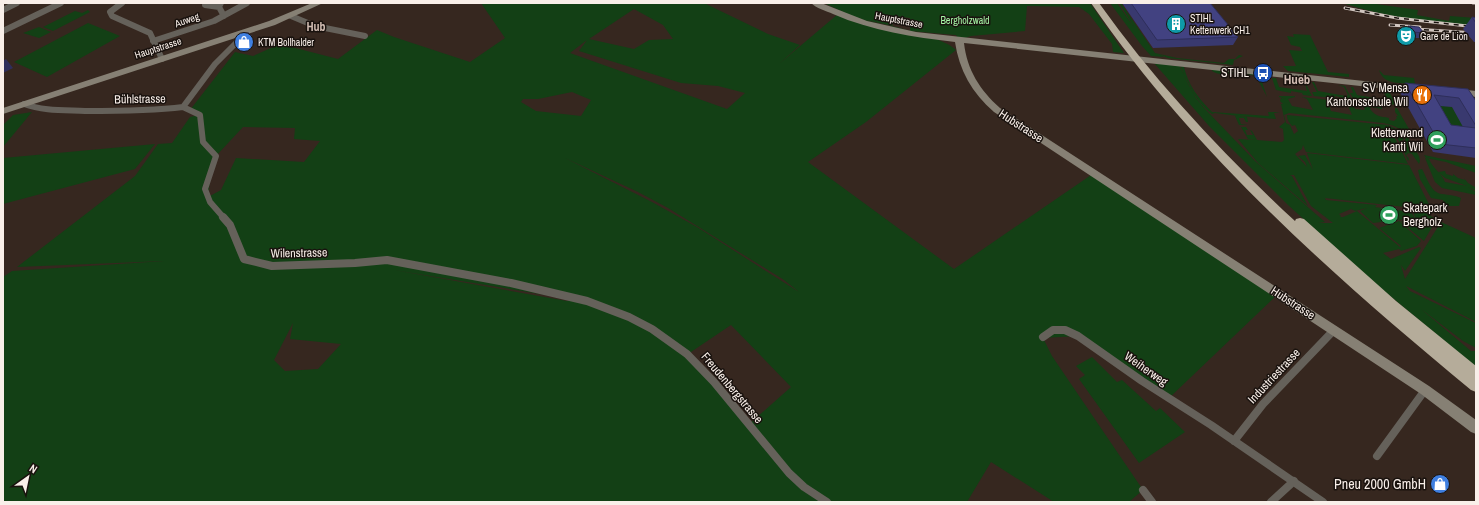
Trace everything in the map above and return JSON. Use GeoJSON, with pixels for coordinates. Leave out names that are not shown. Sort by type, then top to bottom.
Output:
{"type":"FeatureCollection","features":[{"type":"Feature","properties":{"kind":"highway"},"geometry":{"type":"LineString","coordinates":[[1095,3],[1150,77],[1197,131],[1237,172],[1285,220],[1346,275],[1476,386]]}},
{"type":"Feature","properties":{"kind":"highway"},"geometry":{"type":"LineString","coordinates":[[1104,3],[1162,79],[1259,184],[1367,283],[1476,374]]}},
{"type":"Feature","properties":{"kind":"street"},"geometry":{"type":"LineString","coordinates":[[3,10],[17,3]]}},
{"type":"Feature","properties":{"kind":"street"},"geometry":{"type":"LineString","coordinates":[[3,31],[61,3]]}},
{"type":"Feature","properties":{"kind":"street"},"geometry":{"type":"LineString","coordinates":[[122,3],[110,12],[112,16],[148,31],[162,59]]}},
{"type":"Feature","properties":{"kind":"street","name":"Auweg"},"geometry":{"type":"LineString","coordinates":[[154,41],[224,16],[247,3]]}},
{"type":"Feature","properties":{"kind":"street","name":"Hauptstrasse"},"geometry":{"type":"LineString","coordinates":[[3,111],[291,16],[320,3]]}},
{"type":"Feature","properties":{"kind":"street","name":"Hauptstrasse"},"geometry":{"type":"LineString","coordinates":[[815,3],[838,14],[875,26],[916,35],[959,40]]}},
{"type":"Feature","properties":{"kind":"street"},"geometry":{"type":"LineString","coordinates":[[206,5],[220,5],[224,16]]}},
{"type":"Feature","properties":{"kind":"street"},"geometry":{"type":"LineString","coordinates":[[291,16],[315,26],[365,36]]}},
{"type":"Feature","properties":{"kind":"street","name":"Bühlstrasse"},"geometry":{"type":"LineString","coordinates":[[24,104],[29,108],[62,111],[154,110],[183,107],[215,64],[246,34],[246,31]]}},
{"type":"Feature","properties":{"kind":"street"},"geometry":{"type":"LineString","coordinates":[[959,40],[1390,85]]}},
{"type":"Feature","properties":{"kind":"street","name":"Hubstrasse"},"geometry":{"type":"LineString","coordinates":[[959,40],[972,83],[981,95],[997,110],[1425,390],[1476,428]]}},
{"type":"Feature","properties":{"kind":"street"},"geometry":{"type":"LineString","coordinates":[[1448,91],[1476,94]]}},
{"type":"Feature","properties":{"kind":"street","name":"Wilenstrasse"},"geometry":{"type":"LineString","coordinates":[[183,107],[200,115],[203,142],[216,156],[205,189],[210,202],[230,225],[244,259],[272,266],[354,263],[387,260],[512,283]]}},
{"type":"Feature","properties":{"kind":"street","name":"Freudenbergstrasse"},"geometry":{"type":"LineString","coordinates":[[512,283],[587,301],[629,317],[652,329],[687,354],[714,382],[789,473],[804,487],[827,502]]}},
{"type":"Feature","properties":{"kind":"street","name":"Weiherweg"},"geometry":{"type":"LineString","coordinates":[[1043,337],[1053,330],[1065,330],[1078,336],[1149,386],[1324,502]]}},
{"type":"Feature","properties":{"kind":"street","name":"Industriestrasse"},"geometry":{"type":"LineString","coordinates":[[1234,441],[1263,404],[1334,330]]}},
{"type":"Feature","properties":{"kind":"street"},"geometry":{"type":"LineString","coordinates":[[1377,456],[1425,390]]}},
{"type":"Feature","properties":{"kind":"street"},"geometry":{"type":"LineString","coordinates":[[1272,502],[1294,481]]}},
{"type":"Feature","properties":{"kind":"street"},"geometry":{"type":"LineString","coordinates":[[1143,490],[1152,502]]}},
{"type":"Feature","properties":{"kind":"green space"},"geometry":{"type":"Polygon","coordinates":[[[481,3],[704,3],[768,34],[800,45],[779,64],[838,14],[901,28],[935,38],[948,44],[956,50],[866,122],[808,162],[954,269],[1094,173],[1278,294],[1168,399],[1078,336],[1043,338],[1052,356],[1143,490],[1129,502],[1054,502],[991,462],[967,502],[3,502],[3,277],[12,271],[164,261],[17,267],[135,176],[158,144],[172,143],[190,117],[199,115],[190,110],[235,52],[253,56],[280,44],[338,59],[377,30],[470,62],[505,38],[481,3]],[[634,9],[589,39],[634,49],[649,40],[673,39],[663,25],[634,9]],[[587,40],[570,53],[727,109],[745,93],[718,86],[681,83],[579,51],[587,40]],[[572,92],[538,99],[523,99],[521,102],[536,111],[581,116],[591,100],[572,92]],[[243,127],[216,156],[211,173],[208,197],[221,190],[236,158],[304,162],[320,141],[294,139],[295,128],[243,127]],[[565,158],[652,202],[697,227],[799,292],[784,280],[668,208],[638,192],[565,158]],[[394,270],[567,301],[583,301],[394,270]],[[293,323],[274,360],[285,371],[318,369],[341,344],[290,339],[293,323]],[[731,325],[688,354],[748,425],[791,387],[731,325]]]}},
{"type":"Feature","properties":{"kind":"green space","name":"Bergholzwald"},"geometry":{"type":"Polygon","coordinates":[[[824,3],[1090,3],[1124,53],[1113,52],[1112,44],[1089,14],[1079,7],[1027,6],[1025,31],[971,36],[959,40],[956,35],[910,31],[910,18],[894,16],[892,28],[852,16],[824,3]]]}},
{"type":"Feature","properties":{"kind":"green space"},"geometry":{"type":"Polygon","coordinates":[[[1110,3],[1117,3],[1134,27],[1119,3],[1121,3],[1155,53],[1177,58],[1224,63],[1229,59],[1235,59],[1239,55],[1243,56],[1234,60],[1233,65],[1168,58],[1159,54],[1164,57],[1151,56],[1110,3]]]}},
{"type":"Feature","properties":{"kind":"green space"},"geometry":{"type":"Polygon","coordinates":[[[1342,3],[1369,3],[1418,10],[1417,15],[1449,21],[1450,16],[1476,18],[1474,26],[1440,23],[1374,12],[1342,3]]]}},
{"type":"Feature","properties":{"kind":"green space"},"geometry":{"type":"Polygon","coordinates":[[[88,10],[90,12],[53,31],[43,27],[75,11],[82,13],[88,10]]]}},
{"type":"Feature","properties":{"kind":"green space"},"geometry":{"type":"Polygon","coordinates":[[[88,23],[120,36],[47,77],[14,62],[88,23]]]}},
{"type":"Feature","properties":{"kind":"green space"},"geometry":{"type":"Polygon","coordinates":[[[39,27],[51,32],[39,38],[23,33],[39,27]]]}},
{"type":"Feature","properties":{"kind":"green space"},"geometry":{"type":"Polygon","coordinates":[[[1293,34],[1310,35],[1328,72],[1349,74],[1349,77],[1288,71],[1283,66],[1296,66],[1289,50],[1302,51],[1300,47],[1291,45],[1287,36],[1294,37],[1293,34]]]}},
{"type":"Feature","properties":{"kind":"green space"},"geometry":{"type":"Polygon","coordinates":[[[1154,63],[1173,66],[1179,65],[1196,98],[1205,109],[1255,161],[1325,222],[1318,223],[1333,223],[1311,206],[1294,175],[1290,175],[1292,176],[1308,206],[1258,163],[1238,139],[1256,140],[1248,139],[1241,127],[1246,127],[1248,130],[1245,130],[1247,135],[1253,135],[1250,130],[1252,131],[1257,140],[1282,142],[1284,140],[1283,129],[1279,127],[1285,122],[1281,104],[1283,104],[1280,101],[1281,98],[1286,99],[1279,96],[1295,96],[1288,99],[1292,106],[1313,110],[1307,99],[1302,97],[1338,101],[1331,101],[1328,103],[1331,104],[1329,105],[1331,111],[1352,115],[1347,103],[1343,103],[1341,101],[1352,102],[1355,109],[1365,110],[1362,103],[1381,105],[1382,109],[1371,107],[1370,109],[1376,115],[1389,118],[1389,120],[1394,121],[1397,118],[1396,116],[1398,116],[1395,112],[1395,108],[1397,108],[1409,129],[1409,140],[1419,156],[1419,164],[1412,154],[1409,153],[1406,155],[1409,159],[1408,161],[1402,147],[1407,135],[1402,130],[1393,126],[1383,123],[1289,113],[1284,115],[1286,123],[1290,125],[1294,134],[1298,131],[1295,125],[1292,126],[1289,122],[1287,115],[1388,125],[1403,132],[1405,136],[1401,144],[1394,136],[1408,164],[1306,152],[1303,145],[1302,149],[1295,154],[1307,167],[1305,162],[1298,156],[1305,155],[1313,170],[1307,153],[1409,165],[1432,210],[1325,198],[1326,200],[1377,205],[1375,207],[1411,212],[1415,218],[1373,223],[1360,211],[1367,208],[1355,211],[1351,209],[1339,214],[1341,216],[1340,217],[1343,217],[1357,211],[1400,247],[1401,246],[1379,228],[1399,221],[1421,241],[1417,246],[1401,251],[1399,249],[1383,253],[1391,259],[1419,247],[1421,248],[1405,271],[1401,265],[1405,279],[1441,222],[1476,238],[1476,322],[1406,286],[1410,291],[1476,323],[1476,348],[1463,341],[1421,309],[1471,351],[1476,351],[1476,367],[1372,281],[1288,205],[1209,126],[1154,63]]]}},
{"type":"Feature","properties":{"kind":"green space"},"geometry":{"type":"Polygon","coordinates":[[[1180,65],[1184,67],[1188,80],[1195,91],[1212,112],[1269,116],[1268,112],[1280,112],[1274,113],[1276,119],[1240,116],[1247,117],[1248,122],[1246,122],[1244,118],[1239,118],[1241,124],[1247,125],[1239,125],[1235,116],[1238,116],[1215,113],[1212,114],[1201,104],[1193,92],[1180,65]]]}},
{"type":"Feature","properties":{"kind":"green space"},"geometry":{"type":"Polygon","coordinates":[[[1212,69],[1267,76],[1260,76],[1267,97],[1256,76],[1239,73],[1221,74],[1215,73],[1212,69]]]}},
{"type":"Feature","properties":{"kind":"green space"},"geometry":{"type":"Polygon","coordinates":[[[1379,70],[1384,75],[1414,78],[1415,84],[1388,81],[1381,75],[1379,70]]]}},
{"type":"Feature","properties":{"kind":"green space"},"geometry":{"type":"Polygon","coordinates":[[[1272,78],[1276,78],[1279,87],[1307,91],[1305,83],[1299,81],[1305,82],[1312,96],[1291,91],[1291,93],[1276,90],[1272,78]]]}},
{"type":"Feature","properties":{"kind":"green space"},"geometry":{"type":"Polygon","coordinates":[[[1312,82],[1314,82],[1318,91],[1346,96],[1348,95],[1344,87],[1338,85],[1345,86],[1352,100],[1335,96],[1335,98],[1314,96],[1312,92],[1317,92],[1312,82]]]}},
{"type":"Feature","properties":{"kind":"green space"},"geometry":{"type":"Polygon","coordinates":[[[1351,87],[1353,87],[1357,95],[1388,100],[1383,91],[1378,89],[1389,91],[1396,105],[1379,103],[1378,101],[1354,100],[1350,93],[1353,93],[1351,87]]]}},
{"type":"Feature","properties":{"kind":"green space"},"geometry":{"type":"Polygon","coordinates":[[[1427,104],[1452,107],[1470,137],[1443,134],[1427,104]]]}},
{"type":"Feature","properties":{"kind":"green space"},"geometry":{"type":"Polygon","coordinates":[[[32,112],[3,147],[3,125],[13,115],[32,112]]]}},
{"type":"Feature","properties":{"kind":"green space"},"geometry":{"type":"Polygon","coordinates":[[[155,144],[135,169],[3,204],[3,158],[155,144]]]}},
{"type":"Feature","properties":{"kind":"green space"},"geometry":{"type":"Polygon","coordinates":[[[1424,155],[1476,166],[1476,173],[1446,162],[1426,158],[1424,155]]]}},
{"type":"Feature","properties":{"kind":"green space"},"geometry":{"type":"Polygon","coordinates":[[[1425,158],[1429,159],[1438,172],[1445,171],[1446,174],[1453,176],[1453,174],[1458,178],[1465,180],[1464,178],[1468,183],[1475,187],[1476,191],[1468,187],[1476,192],[1476,195],[1442,188],[1435,182],[1425,158]],[[1440,174],[1445,182],[1467,186],[1445,178],[1440,174]]]}},
{"type":"Feature","properties":{"kind":"green space"},"geometry":{"type":"Polygon","coordinates":[[[1422,169],[1435,191],[1461,198],[1459,206],[1449,206],[1444,204],[1443,200],[1431,198],[1420,179],[1418,170],[1422,169]]]}},
{"type":"Feature","properties":{"kind":"green space"},"geometry":{"type":"Polygon","coordinates":[[[1413,212],[1426,213],[1434,218],[1431,225],[1408,220],[1416,219],[1413,212]]]}},
{"type":"Feature","properties":{"kind":"green space"},"geometry":{"type":"Polygon","coordinates":[[[1400,221],[1432,227],[1424,241],[1400,221]]]}},
{"type":"Feature","properties":{"kind":"green space"},"geometry":{"type":"Polygon","coordinates":[[[1092,357],[1117,382],[1122,380],[1156,411],[1160,408],[1185,432],[1139,463],[1079,379],[1085,375],[1076,366],[1092,357]]]}},
{"type":"Feature","properties":{"kind":"building","name":"STIHL Kettenwerk CH1"},"geometry":{"type":"Polygon","coordinates":[[[1131,3],[1210,3],[1238,37],[1157,40],[1131,3]]]}},
{"type":"Feature","properties":{"kind":"building"},"geometry":{"type":"Polygon","coordinates":[[[1408,26],[1419,27],[1424,33],[1413,32],[1408,26]]]}},
{"type":"Feature","properties":{"kind":"building"},"geometry":{"type":"Polygon","coordinates":[[[244,33],[249,33],[241,41],[237,40],[244,33]]]}},
{"type":"Feature","properties":{"kind":"building"},"geometry":{"type":"Polygon","coordinates":[[[1405,83],[1468,89],[1476,101],[1476,126],[1459,98],[1434,95],[1451,125],[1476,128],[1476,148],[1440,144],[1405,83]]]}},
{"type":"Feature","properties":{"kind":"railway"},"geometry":{"type":"LineString","coordinates":[[1345,8],[1397,18],[1476,27]]}},
{"type":"Feature","properties":{"kind":"railway"},"geometry":{"type":"LineString","coordinates":[[1390,25],[1420,27]]}},
{"type":"Feature","properties":{"kind":"railway"},"geometry":{"type":"LineString","coordinates":[[1414,29],[1476,33]]}},
{"type":"Feature","properties":{"kind":"place","name":"STIHL Kettenwerk CH1"},"geometry":{"type":"Point","coordinates":[1176,24]}},
{"type":"Feature","properties":{"kind":"place","name":"Gare de Lion"},"geometry":{"type":"Point","coordinates":[1406,36]}},
{"type":"Feature","properties":{"kind":"place","name":"KTM Bollhalder"},"geometry":{"type":"Point","coordinates":[244,42]}},
{"type":"Feature","properties":{"kind":"place","name":"STIHL"},"geometry":{"type":"Point","coordinates":[1263,73]}},
{"type":"Feature","properties":{"kind":"place","name":"SV Mensa Kantonsschule Wil"},"geometry":{"type":"Point","coordinates":[1422,95]}},
{"type":"Feature","properties":{"kind":"place","name":"Kletterwand Kanti Wil"},"geometry":{"type":"Point","coordinates":[1437,140]}},
{"type":"Feature","properties":{"kind":"place","name":"Skatepark Bergholz"},"geometry":{"type":"Point","coordinates":[1389,215]}},
{"type":"Feature","properties":{"kind":"place","name":"Pneu 2000 GmbH"},"geometry":{"type":"Point","coordinates":[1440,484]}},
{"type":"Feature","properties":{"kind":"district","name":"Hub"},"geometry":{"type":"Point","coordinates":[316,27]}},
{"type":"Feature","properties":{"kind":"district","name":"Hueb"},"geometry":{"type":"Point","coordinates":[1297,79]}}]}
